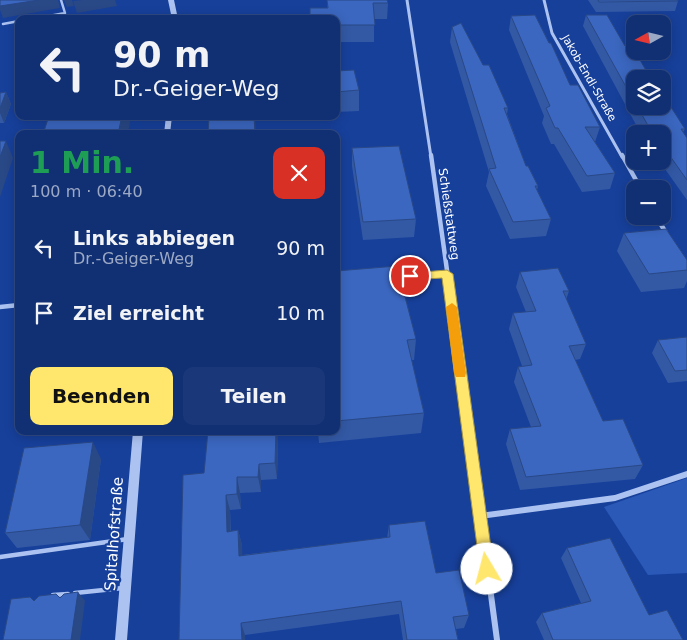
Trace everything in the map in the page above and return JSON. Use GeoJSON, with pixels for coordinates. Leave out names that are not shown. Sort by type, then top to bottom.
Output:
{"type":"FeatureCollection","features":[{"type":"Feature","properties":{"kind":"street"},"geometry":{"type":"LineString","coordinates":[[172,0],[174,15]]}},
{"type":"Feature","properties":{"kind":"street","name":"Schießstattweg"},"geometry":{"type":"LineString","coordinates":[[407,0],[441,219],[497,640]]}},
{"type":"Feature","properties":{"kind":"street","name":"Jakob-Endl-Straße"},"geometry":{"type":"LineString","coordinates":[[544,0],[552,33],[636,180]]}},
{"type":"Feature","properties":{"kind":"street"},"geometry":{"type":"LineString","coordinates":[[661,225],[668,236]]}},
{"type":"Feature","properties":{"kind":"street"},"geometry":{"type":"LineString","coordinates":[[392,278],[447,274]]}},
{"type":"Feature","properties":{"kind":"street"},"geometry":{"type":"LineString","coordinates":[[0,306],[15,305]]}},
{"type":"Feature","properties":{"kind":"street","name":"Spitalhofstraße"},"geometry":{"type":"LineString","coordinates":[[121,640],[138,435]]}},
{"type":"Feature","properties":{"kind":"street"},"geometry":{"type":"LineString","coordinates":[[480,516],[615,498],[687,474]]}},
{"type":"Feature","properties":{"kind":"lane"},"geometry":{"type":"LineString","coordinates":[[54,15],[65,13],[61,0]]}},
{"type":"Feature","properties":{"kind":"lane"},"geometry":{"type":"LineString","coordinates":[[3,24],[15,22]]}},
{"type":"Feature","properties":{"kind":"lane"},"geometry":{"type":"LineString","coordinates":[[0,557],[128,539]]}},
{"type":"Feature","properties":{"kind":"lane"},"geometry":{"type":"LineString","coordinates":[[43,596],[125,588]]}},
{"type":"Feature","properties":{"kind":"lane"},"geometry":{"type":"LineString","coordinates":[[67,603],[68,594]]}},
{"type":"Feature","properties":{"kind":"shaded area"},"geometry":{"type":"Polygon","coordinates":[[[687,478],[687,573],[648,575],[604,507],[687,478]]]}},
{"type":"Feature","properties":{"kind":"building"},"geometry":{"type":"Polygon","coordinates":[[[0,0],[39,0],[0,6],[0,0]]]}},
{"type":"Feature","properties":{"kind":"building"},"geometry":{"type":"Polygon","coordinates":[[[327,0],[387,0],[388,3],[373,3],[375,25],[340,25],[340,15],[310,15],[310,8],[328,8],[327,0]]]}},
{"type":"Feature","properties":{"kind":"building"},"geometry":{"type":"Polygon","coordinates":[[[598,0],[678,0],[678,1],[599,2],[598,0]]]}},
{"type":"Feature","properties":{"kind":"building"},"geometry":{"type":"Polygon","coordinates":[[[535,15],[549,43],[551,43],[570,85],[578,85],[600,127],[585,127],[615,173],[587,176],[558,128],[555,128],[546,108],[550,106],[511,16],[535,15]]]}},
{"type":"Feature","properties":{"kind":"building"},"geometry":{"type":"Polygon","coordinates":[[[586,15],[607,15],[626,46],[626,60],[640,60],[646,70],[626,70],[626,87],[586,15]]]}},
{"type":"Feature","properties":{"kind":"building"},"geometry":{"type":"Polygon","coordinates":[[[461,23],[483,65],[489,65],[508,108],[504,108],[526,166],[528,166],[538,186],[535,186],[551,219],[513,222],[489,169],[496,168],[452,27],[461,23]]]}},
{"type":"Feature","properties":{"kind":"building"},"geometry":{"type":"Polygon","coordinates":[[[354,70],[359,90],[340,92],[340,71],[354,70]]]}},
{"type":"Feature","properties":{"kind":"building"},"geometry":{"type":"Polygon","coordinates":[[[6,92],[0,108],[0,93],[6,92]]]}},
{"type":"Feature","properties":{"kind":"building"},"geometry":{"type":"Polygon","coordinates":[[[671,107],[685,129],[681,129],[687,138],[687,180],[671,157],[671,125],[648,125],[642,115],[671,115],[671,107]]]}},
{"type":"Feature","properties":{"kind":"building"},"geometry":{"type":"Polygon","coordinates":[[[48,120],[121,120],[119,130],[44,130],[48,120]]]}},
{"type":"Feature","properties":{"kind":"building"},"geometry":{"type":"Polygon","coordinates":[[[209,120],[254,120],[255,130],[208,130],[209,120]]]}},
{"type":"Feature","properties":{"kind":"building"},"geometry":{"type":"Polygon","coordinates":[[[0,141],[6,141],[0,157],[0,141]]]}},
{"type":"Feature","properties":{"kind":"building"},"geometry":{"type":"Polygon","coordinates":[[[399,146],[416,219],[363,222],[352,148],[399,146]]]}},
{"type":"Feature","properties":{"kind":"building"},"geometry":{"type":"Polygon","coordinates":[[[666,229],[687,260],[687,270],[649,274],[624,233],[666,229]]]}},
{"type":"Feature","properties":{"kind":"building"},"geometry":{"type":"Polygon","coordinates":[[[397,266],[416,339],[407,340],[424,413],[340,421],[340,271],[397,266]]]}},
{"type":"Feature","properties":{"kind":"building"},"geometry":{"type":"Polygon","coordinates":[[[558,268],[569,291],[563,291],[586,344],[569,346],[603,421],[623,419],[643,465],[526,477],[510,429],[541,426],[518,367],[532,365],[513,313],[536,311],[520,272],[558,268]]]}},
{"type":"Feature","properties":{"kind":"building"},"geometry":{"type":"Polygon","coordinates":[[[687,337],[687,370],[675,371],[658,340],[687,337]]]}},
{"type":"Feature","properties":{"kind":"building"},"geometry":{"type":"Polygon","coordinates":[[[208,435],[276,435],[275,463],[259,464],[258,477],[237,477],[237,494],[226,495],[227,532],[238,530],[239,556],[390,537],[389,525],[425,521],[436,573],[459,570],[469,615],[453,617],[458,640],[407,640],[401,601],[241,623],[242,640],[179,640],[183,475],[204,473],[208,435]]]}},
{"type":"Feature","properties":{"kind":"building"},"geometry":{"type":"Polygon","coordinates":[[[93,442],[80,525],[5,533],[24,448],[93,442]]]}},
{"type":"Feature","properties":{"kind":"building"},"geometry":{"type":"Polygon","coordinates":[[[610,538],[649,615],[667,610],[683,640],[553,640],[542,613],[591,601],[567,548],[610,538]]]}},
{"type":"Feature","properties":{"kind":"building"},"geometry":{"type":"Polygon","coordinates":[[[78,592],[71,640],[3,640],[11,599],[30,597],[34,601],[39,596],[56,594],[60,598],[64,594],[78,592]]]}},
{"type":"Feature","properties":{"kind":"slow traffic"},"geometry":{"type":"LineString","coordinates":[[452,307],[460,373]]}},
{"type":"Feature","properties":{"kind":"route"},"geometry":{"type":"LineString","coordinates":[[410,276],[447,274],[487,569]]}}]}
